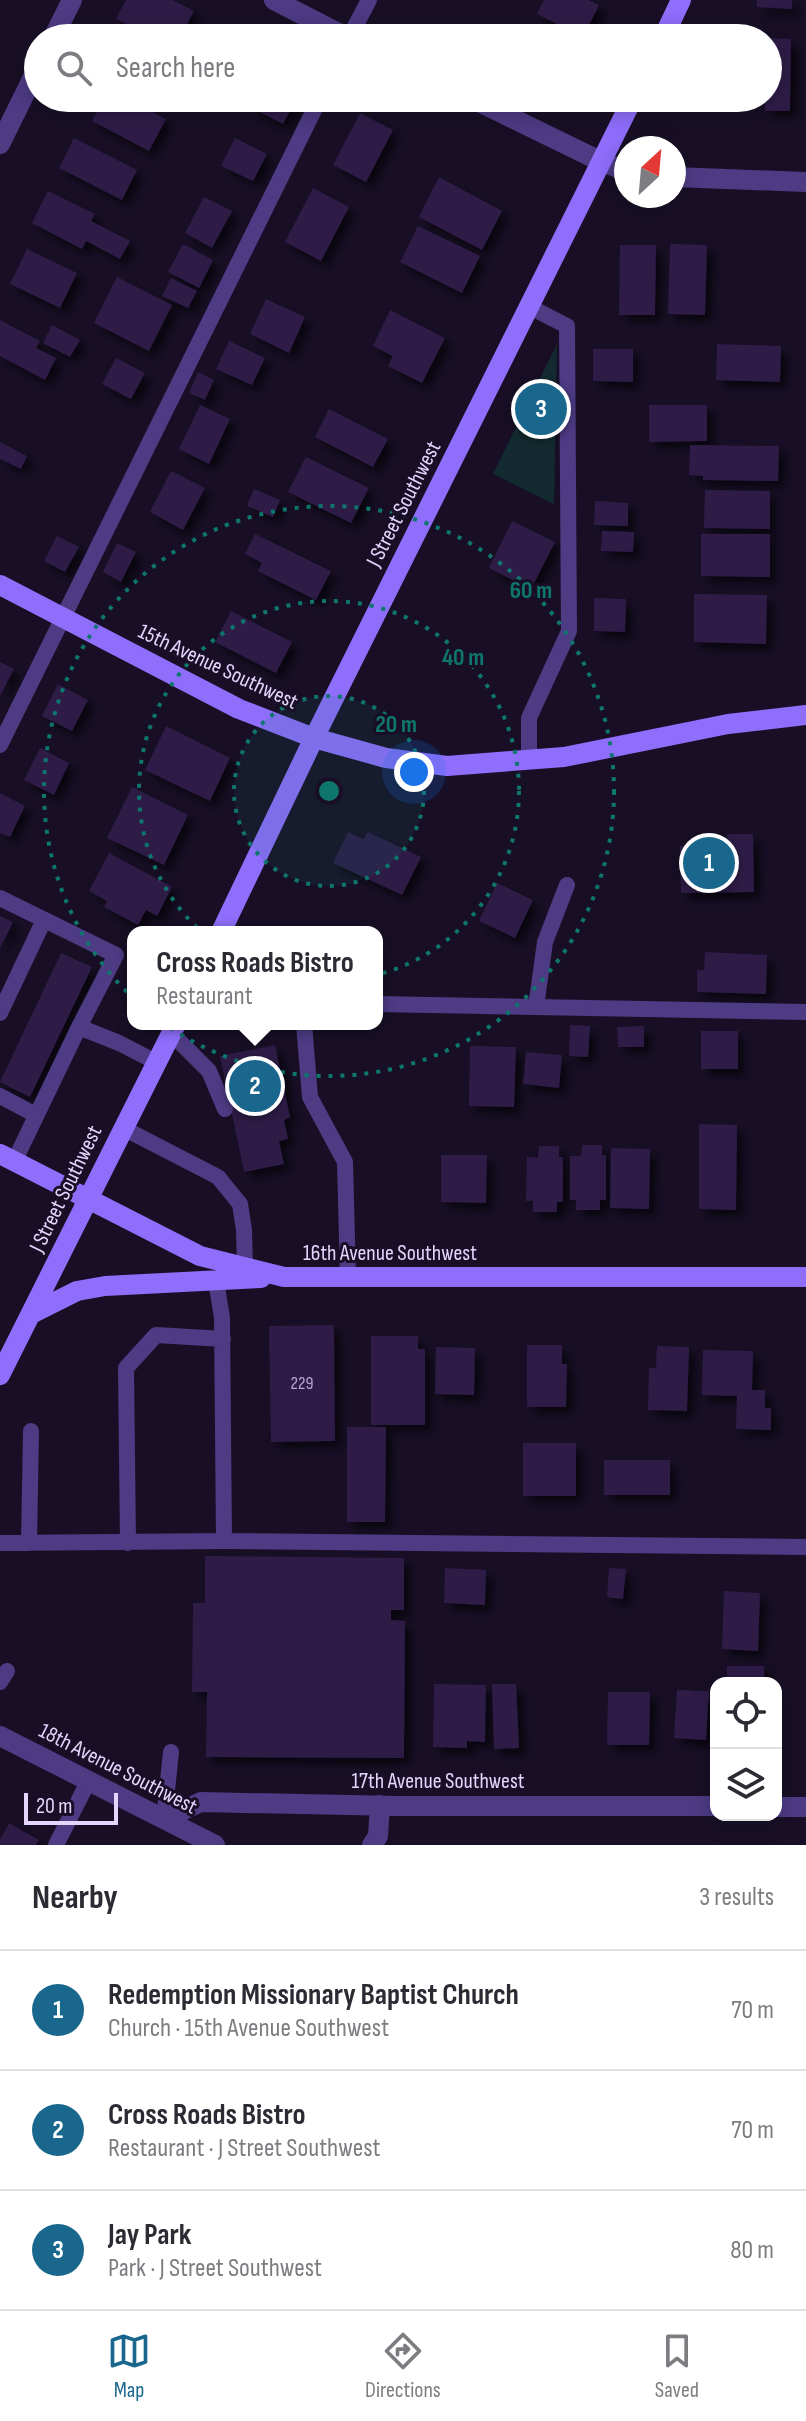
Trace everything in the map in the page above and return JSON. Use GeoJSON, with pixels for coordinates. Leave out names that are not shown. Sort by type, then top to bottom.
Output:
{"type":"FeatureCollection","features":[{"type":"Feature","properties":{"kind":"main road"},"geometry":{"type":"LineString","coordinates":[[670,24],[681,0]]}},
{"type":"Feature","properties":{"kind":"main road","name":"J Street Southwest"},"geometry":{"type":"LineString","coordinates":[[224,926],[314,738],[626,112]]}},
{"type":"Feature","properties":{"kind":"main road","name":"15th Avenue Southwest"},"geometry":{"type":"LineString","coordinates":[[0,585],[239,709],[314,738],[386,758],[447,766],[564,757],[728,724],[806,715]]}},
{"type":"Feature","properties":{"kind":"main road","name":"J Street Southwest"},"geometry":{"type":"LineString","coordinates":[[0,1375],[172,1030]]}},
{"type":"Feature","properties":{"kind":"main road","name":"16th Avenue Southwest"},"geometry":{"type":"LineString","coordinates":[[7,1158],[200,1256],[284,1277],[806,1277]]}},
{"type":"Feature","properties":{"kind":"main road"},"geometry":{"type":"LineString","coordinates":[[31,1314],[82,1290],[105,1286],[284,1277]]}},
{"type":"Feature","properties":{"kind":"street"},"geometry":{"type":"LineString","coordinates":[[60,24],[72,0]]}},
{"type":"Feature","properties":{"kind":"street"},"geometry":{"type":"LineString","coordinates":[[274,0],[321,24]]}},
{"type":"Feature","properties":{"kind":"street"},"geometry":{"type":"LineString","coordinates":[[0,144],[24,95]]}},
{"type":"Feature","properties":{"kind":"street"},"geometry":{"type":"LineString","coordinates":[[500,112],[614,166]]}},
{"type":"Feature","properties":{"kind":"street"},"geometry":{"type":"LineString","coordinates":[[686,177],[806,182]]}},
{"type":"Feature","properties":{"kind":"street","name":"18th Avenue Southwest"},"geometry":{"type":"LineString","coordinates":[[0,1736],[215,1845]]}},
{"type":"Feature","properties":{"kind":"street","name":"17th Avenue Southwest"},"geometry":{"type":"LineString","coordinates":[[164,1819],[201,1802],[710,1806]]}},
{"type":"Feature","properties":{"kind":"street"},"geometry":{"type":"LineString","coordinates":[[372,1845],[378,1836],[380,1805]]}},
{"type":"Feature","properties":{"kind":"street"},"geometry":{"type":"LineString","coordinates":[[782,1807],[806,1807]]}},
{"type":"Feature","properties":{"kind":"lane"},"geometry":{"type":"LineString","coordinates":[[356,24],[369,0]]}},
{"type":"Feature","properties":{"kind":"lane"},"geometry":{"type":"LineString","coordinates":[[0,745],[313,112]]}},
{"type":"Feature","properties":{"kind":"lane"},"geometry":{"type":"LineString","coordinates":[[529,759],[529,718],[569,631],[567,326],[530,307]]}},
{"type":"Feature","properties":{"kind":"lane"},"geometry":{"type":"LineString","coordinates":[[536,1007],[545,942],[567,885]]}},
{"type":"Feature","properties":{"kind":"lane"},"geometry":{"type":"LineString","coordinates":[[0,898],[116,955],[36,1115],[7,1158]]}},
{"type":"Feature","properties":{"kind":"lane"},"geometry":{"type":"LineString","coordinates":[[0,1013],[44,920]]}},
{"type":"Feature","properties":{"kind":"lane"},"geometry":{"type":"LineString","coordinates":[[383,1004],[806,1012]]}},
{"type":"Feature","properties":{"kind":"lane"},"geometry":{"type":"LineString","coordinates":[[79,1027],[156,1062]]}},
{"type":"Feature","properties":{"kind":"lane"},"geometry":{"type":"LineString","coordinates":[[174,1030],[209,1071],[225,1109]]}},
{"type":"Feature","properties":{"kind":"lane"},"geometry":{"type":"LineString","coordinates":[[304,1030],[310,1097],[345,1162],[348,1277]]}},
{"type":"Feature","properties":{"kind":"lane"},"geometry":{"type":"LineString","coordinates":[[0,1096],[36,1115]]}},
{"type":"Feature","properties":{"kind":"lane"},"geometry":{"type":"LineString","coordinates":[[123,1128],[218,1177],[240,1204],[245,1267]]}},
{"type":"Feature","properties":{"kind":"lane"},"geometry":{"type":"LineString","coordinates":[[216,1280],[223,1339],[224,1541]]}},
{"type":"Feature","properties":{"kind":"lane"},"geometry":{"type":"LineString","coordinates":[[128,1543],[126,1368],[156,1335],[223,1339]]}},
{"type":"Feature","properties":{"kind":"lane"},"geometry":{"type":"LineString","coordinates":[[29,1543],[31,1431]]}},
{"type":"Feature","properties":{"kind":"lane"},"geometry":{"type":"LineString","coordinates":[[0,1543],[224,1541],[806,1547]]}},
{"type":"Feature","properties":{"kind":"lane"},"geometry":{"type":"LineString","coordinates":[[164,1819],[171,1752]]}},
{"type":"Feature","properties":{"kind":"lane"},"geometry":{"type":"LineString","coordinates":[[56,1845],[89,1780]]}},
{"type":"Feature","properties":{"kind":"green space"},"geometry":{"type":"Polygon","coordinates":[[[557,344],[554,504],[493,474],[557,344]]]}},
{"type":"Feature","properties":{"kind":"building"},"geometry":{"type":"Polygon","coordinates":[[[126,0],[173,0],[194,11],[187,24],[125,24],[116,19],[126,0]]]}},
{"type":"Feature","properties":{"kind":"building"},"geometry":{"type":"Polygon","coordinates":[[[544,0],[588,0],[599,5],[590,24],[557,24],[537,14],[544,0]]]}},
{"type":"Feature","properties":{"kind":"building"},"geometry":{"type":"Polygon","coordinates":[[[757,0],[792,0],[792,9],[757,7],[757,0]]]}},
{"type":"Feature","properties":{"kind":"building"},"geometry":{"type":"Polygon","coordinates":[[[782,39],[791,39],[790,111],[782,111],[782,39]]]}},
{"type":"Feature","properties":{"kind":"building"},"geometry":{"type":"Polygon","coordinates":[[[97,112],[152,112],[166,119],[149,151],[92,121],[97,112]]]}},
{"type":"Feature","properties":{"kind":"building"},"geometry":{"type":"Polygon","coordinates":[[[260,112],[289,112],[283,124],[260,112]]]}},
{"type":"Feature","properties":{"kind":"building"},"geometry":{"type":"Polygon","coordinates":[[[360,113],[393,130],[366,182],[333,165],[360,113]]]}},
{"type":"Feature","properties":{"kind":"building"},"geometry":{"type":"Polygon","coordinates":[[[74,138],[137,170],[122,200],[59,168],[74,138]]]}},
{"type":"Feature","properties":{"kind":"building"},"geometry":{"type":"Polygon","coordinates":[[[235,138],[267,154],[253,181],[221,166],[235,138]]]}},
{"type":"Feature","properties":{"kind":"building"},"geometry":{"type":"Polygon","coordinates":[[[439,177],[502,211],[482,250],[419,217],[439,177]]]}},
{"type":"Feature","properties":{"kind":"building"},"geometry":{"type":"Polygon","coordinates":[[[313,188],[349,207],[321,261],[285,242],[313,188]]]}},
{"type":"Feature","properties":{"kind":"building"},"geometry":{"type":"Polygon","coordinates":[[[48,191],[95,214],[91,221],[130,241],[120,259],[86,241],[82,249],[32,223],[48,191]]]}},
{"type":"Feature","properties":{"kind":"building"},"geometry":{"type":"Polygon","coordinates":[[[204,197],[232,211],[212,248],[185,233],[204,197]]]}},
{"type":"Feature","properties":{"kind":"building"},"geometry":{"type":"Polygon","coordinates":[[[418,226],[480,256],[462,293],[400,262],[418,226]]]}},
{"type":"Feature","properties":{"kind":"building"},"geometry":{"type":"Polygon","coordinates":[[[183,244],[213,260],[199,288],[168,272],[183,244]]]}},
{"type":"Feature","properties":{"kind":"building"},"geometry":{"type":"Polygon","coordinates":[[[670,244],[707,245],[705,315],[668,314],[670,244]]]}},
{"type":"Feature","properties":{"kind":"building"},"geometry":{"type":"Polygon","coordinates":[[[620,245],[656,245],[655,315],[619,315],[620,245]]]}},
{"type":"Feature","properties":{"kind":"building"},"geometry":{"type":"Polygon","coordinates":[[[27,249],[77,273],[60,308],[10,284],[27,249]]]}},
{"type":"Feature","properties":{"kind":"building"},"geometry":{"type":"Polygon","coordinates":[[[117,277],[172,305],[149,351],[94,323],[117,277]]]}},
{"type":"Feature","properties":{"kind":"building"},"geometry":{"type":"Polygon","coordinates":[[[171,278],[197,291],[188,308],[162,296],[171,278]]]}},
{"type":"Feature","properties":{"kind":"building"},"geometry":{"type":"Polygon","coordinates":[[[266,299],[305,317],[289,353],[250,334],[266,299]]]}},
{"type":"Feature","properties":{"kind":"building"},"geometry":{"type":"Polygon","coordinates":[[[390,310],[445,338],[422,383],[388,366],[393,356],[373,346],[390,310]]]}},
{"type":"Feature","properties":{"kind":"building"},"geometry":{"type":"Polygon","coordinates":[[[0,320],[40,341],[36,348],[56,358],[45,380],[0,356],[0,320]]]}},
{"type":"Feature","properties":{"kind":"building"},"geometry":{"type":"Polygon","coordinates":[[[52,325],[80,340],[70,357],[43,343],[52,325]]]}},
{"type":"Feature","properties":{"kind":"building"},"geometry":{"type":"Polygon","coordinates":[[[229,341],[265,358],[252,385],[216,369],[229,341]]]}},
{"type":"Feature","properties":{"kind":"building"},"geometry":{"type":"Polygon","coordinates":[[[717,344],[781,346],[780,382],[716,380],[717,344]]]}},
{"type":"Feature","properties":{"kind":"building"},"geometry":{"type":"Polygon","coordinates":[[[593,349],[633,349],[633,382],[593,381],[593,349]]]}},
{"type":"Feature","properties":{"kind":"building"},"geometry":{"type":"Polygon","coordinates":[[[116,358],[145,373],[131,399],[102,384],[116,358]]]}},
{"type":"Feature","properties":{"kind":"building"},"geometry":{"type":"Polygon","coordinates":[[[198,372],[214,380],[205,400],[189,393],[198,372]]]}},
{"type":"Feature","properties":{"kind":"building"},"geometry":{"type":"Polygon","coordinates":[[[200,405],[230,419],[209,464],[179,449],[200,405]]]}},
{"type":"Feature","properties":{"kind":"building"},"geometry":{"type":"Polygon","coordinates":[[[649,405],[707,405],[707,441],[649,442],[649,405]]]}},
{"type":"Feature","properties":{"kind":"building"},"geometry":{"type":"Polygon","coordinates":[[[329,409],[388,439],[373,467],[315,437],[329,409]]]}},
{"type":"Feature","properties":{"kind":"building"},"geometry":{"type":"Polygon","coordinates":[[[0,442],[27,456],[21,469],[0,459],[0,442]]]}},
{"type":"Feature","properties":{"kind":"building"},"geometry":{"type":"Polygon","coordinates":[[[690,445],[779,446],[778,481],[703,480],[703,476],[689,475],[690,445]]]}},
{"type":"Feature","properties":{"kind":"building"},"geometry":{"type":"Polygon","coordinates":[[[306,457],[369,488],[351,523],[288,492],[306,457]]]}},
{"type":"Feature","properties":{"kind":"building"},"geometry":{"type":"Polygon","coordinates":[[[171,471],[205,488],[183,530],[150,512],[171,471]]]}},
{"type":"Feature","properties":{"kind":"building"},"geometry":{"type":"Polygon","coordinates":[[[254,489],[280,500],[273,517],[247,506],[254,489]]]}},
{"type":"Feature","properties":{"kind":"building"},"geometry":{"type":"Polygon","coordinates":[[[705,490],[770,491],[770,529],[704,528],[705,490]]]}},
{"type":"Feature","properties":{"kind":"building"},"geometry":{"type":"Polygon","coordinates":[[[595,501],[628,503],[628,526],[594,525],[595,501]]]}},
{"type":"Feature","properties":{"kind":"building"},"geometry":{"type":"Polygon","coordinates":[[[512,521],[555,542],[531,589],[489,568],[512,521]]]}},
{"type":"Feature","properties":{"kind":"building"},"geometry":{"type":"Polygon","coordinates":[[[602,531],[634,532],[633,552],[601,551],[602,531]]]}},
{"type":"Feature","properties":{"kind":"building"},"geometry":{"type":"Polygon","coordinates":[[[255,534],[331,571],[316,600],[258,571],[262,563],[245,554],[255,534]]]}},
{"type":"Feature","properties":{"kind":"building"},"geometry":{"type":"Polygon","coordinates":[[[701,534],[770,534],[770,577],[701,576],[701,534]]]}},
{"type":"Feature","properties":{"kind":"building"},"geometry":{"type":"Polygon","coordinates":[[[57,536],[79,547],[65,572],[44,561],[57,536]]]}},
{"type":"Feature","properties":{"kind":"building"},"geometry":{"type":"Polygon","coordinates":[[[117,543],[136,552],[121,582],[103,572],[117,543]]]}},
{"type":"Feature","properties":{"kind":"building"},"geometry":{"type":"Polygon","coordinates":[[[694,594],[767,595],[766,644],[694,642],[694,594]]]}},
{"type":"Feature","properties":{"kind":"building"},"geometry":{"type":"Polygon","coordinates":[[[594,598],[626,599],[625,632],[594,631],[594,598]]]}},
{"type":"Feature","properties":{"kind":"building"},"geometry":{"type":"Polygon","coordinates":[[[231,611],[292,642],[276,673],[215,642],[231,611]]]}},
{"type":"Feature","properties":{"kind":"building"},"geometry":{"type":"Polygon","coordinates":[[[0,662],[14,669],[0,696],[0,662]]]}},
{"type":"Feature","properties":{"kind":"building"},"geometry":{"type":"Polygon","coordinates":[[[58,684],[88,700],[72,731],[42,716],[58,684]]]}},
{"type":"Feature","properties":{"kind":"building"},"geometry":{"type":"Polygon","coordinates":[[[166,726],[230,758],[210,801],[145,770],[166,726]]]}},
{"type":"Feature","properties":{"kind":"building"},"geometry":{"type":"Polygon","coordinates":[[[40,748],[69,763],[54,795],[24,780],[40,748]]]}},
{"type":"Feature","properties":{"kind":"building"},"geometry":{"type":"Polygon","coordinates":[[[132,787],[188,815],[164,865],[107,838],[132,787]]]}},
{"type":"Feature","properties":{"kind":"building"},"geometry":{"type":"Polygon","coordinates":[[[0,793],[25,806],[10,837],[0,833],[0,793]]]}},
{"type":"Feature","properties":{"kind":"building"},"geometry":{"type":"Polygon","coordinates":[[[348,832],[364,839],[368,832],[421,857],[402,895],[333,863],[348,832]]]}},
{"type":"Feature","properties":{"kind":"building"},"geometry":{"type":"Polygon","coordinates":[[[727,834],[753,834],[754,892],[681,893],[680,846],[727,846],[727,834]]]}},
{"type":"Feature","properties":{"kind":"building"},"geometry":{"type":"Polygon","coordinates":[[[109,853],[172,887],[157,916],[146,910],[138,925],[104,907],[107,901],[89,891],[109,853]]]}},
{"type":"Feature","properties":{"kind":"building"},"geometry":{"type":"Polygon","coordinates":[[[497,883],[533,900],[515,938],[479,921],[497,883]]]}},
{"type":"Feature","properties":{"kind":"building"},"geometry":{"type":"Polygon","coordinates":[[[0,916],[13,922],[0,948],[0,916]]]}},
{"type":"Feature","properties":{"kind":"building"},"geometry":{"type":"Polygon","coordinates":[[[705,952],[767,955],[766,994],[697,992],[697,970],[704,970],[705,952]]]}},
{"type":"Feature","properties":{"kind":"building"},"geometry":{"type":"Polygon","coordinates":[[[61,953],[92,967],[30,1097],[0,1082],[61,953]]]}},
{"type":"Feature","properties":{"kind":"building"},"geometry":{"type":"Polygon","coordinates":[[[570,1025],[590,1026],[588,1057],[569,1056],[570,1025]]]}},
{"type":"Feature","properties":{"kind":"building"},"geometry":{"type":"Polygon","coordinates":[[[644,1026],[644,1047],[618,1047],[617,1027],[644,1026]]]}},
{"type":"Feature","properties":{"kind":"building"},"geometry":{"type":"Polygon","coordinates":[[[701,1031],[738,1031],[738,1069],[701,1069],[701,1031]]]}},
{"type":"Feature","properties":{"kind":"building"},"geometry":{"type":"Polygon","coordinates":[[[275,1045],[290,1117],[284,1120],[288,1139],[279,1141],[284,1164],[244,1172],[220,1056],[275,1045]]]}},
{"type":"Feature","properties":{"kind":"building"},"geometry":{"type":"Polygon","coordinates":[[[470,1046],[516,1047],[514,1107],[469,1106],[470,1046]]]}},
{"type":"Feature","properties":{"kind":"building"},"geometry":{"type":"Polygon","coordinates":[[[526,1052],[562,1055],[559,1088],[523,1084],[526,1052]]]}},
{"type":"Feature","properties":{"kind":"building"},"geometry":{"type":"Polygon","coordinates":[[[699,1124],[737,1125],[736,1210],[699,1209],[699,1124]]]}},
{"type":"Feature","properties":{"kind":"building"},"geometry":{"type":"Polygon","coordinates":[[[582,1145],[602,1145],[602,1155],[606,1155],[606,1200],[600,1200],[600,1210],[576,1210],[576,1200],[570,1200],[570,1156],[581,1156],[582,1145]]]}},
{"type":"Feature","properties":{"kind":"building"},"geometry":{"type":"Polygon","coordinates":[[[539,1146],[559,1146],[559,1157],[563,1157],[563,1202],[557,1202],[557,1212],[533,1212],[533,1201],[526,1201],[527,1157],[538,1158],[539,1146]]]}},
{"type":"Feature","properties":{"kind":"building"},"geometry":{"type":"Polygon","coordinates":[[[611,1148],[650,1149],[649,1209],[610,1208],[611,1148]]]}},
{"type":"Feature","properties":{"kind":"building"},"geometry":{"type":"Polygon","coordinates":[[[441,1155],[487,1155],[486,1203],[441,1202],[441,1155]]]}},
{"type":"Feature","properties":{"kind":"building"},"geometry":{"type":"Polygon","coordinates":[[[334,1325],[335,1441],[271,1442],[269,1326],[334,1325]]]}},
{"type":"Feature","properties":{"kind":"building"},"geometry":{"type":"Polygon","coordinates":[[[371,1336],[418,1336],[418,1349],[425,1349],[425,1425],[371,1425],[371,1336]]]}},
{"type":"Feature","properties":{"kind":"building"},"geometry":{"type":"Polygon","coordinates":[[[527,1345],[562,1345],[562,1364],[567,1364],[566,1407],[527,1407],[527,1345]]]}},
{"type":"Feature","properties":{"kind":"building"},"geometry":{"type":"Polygon","coordinates":[[[657,1346],[689,1347],[687,1411],[648,1410],[649,1368],[656,1368],[657,1346]]]}},
{"type":"Feature","properties":{"kind":"building"},"geometry":{"type":"Polygon","coordinates":[[[436,1347],[475,1348],[474,1395],[435,1394],[436,1347]]]}},
{"type":"Feature","properties":{"kind":"building"},"geometry":{"type":"Polygon","coordinates":[[[703,1350],[753,1351],[752,1390],[765,1390],[765,1408],[771,1408],[771,1430],[736,1429],[737,1396],[702,1395],[703,1350]]]}},
{"type":"Feature","properties":{"kind":"building"},"geometry":{"type":"Polygon","coordinates":[[[347,1427],[386,1427],[385,1522],[347,1522],[347,1427]]]}},
{"type":"Feature","properties":{"kind":"building"},"geometry":{"type":"Polygon","coordinates":[[[523,1443],[576,1443],[576,1496],[523,1496],[523,1443]]]}},
{"type":"Feature","properties":{"kind":"building"},"geometry":{"type":"Polygon","coordinates":[[[604,1460],[670,1460],[670,1495],[604,1495],[604,1460]]]}},
{"type":"Feature","properties":{"kind":"building"},"geometry":{"type":"Polygon","coordinates":[[[205,1556],[404,1558],[404,1610],[391,1610],[391,1620],[405,1621],[404,1758],[206,1757],[207,1692],[192,1692],[193,1603],[205,1603],[205,1556]]]}},
{"type":"Feature","properties":{"kind":"building"},"geometry":{"type":"Polygon","coordinates":[[[445,1568],[486,1570],[485,1605],[444,1603],[445,1568]]]}},
{"type":"Feature","properties":{"kind":"building"},"geometry":{"type":"Polygon","coordinates":[[[609,1568],[626,1569],[623,1599],[607,1597],[609,1568]]]}},
{"type":"Feature","properties":{"kind":"building"},"geometry":{"type":"Polygon","coordinates":[[[724,1591],[760,1593],[758,1651],[722,1649],[724,1591]]]}},
{"type":"Feature","properties":{"kind":"building"},"geometry":{"type":"Polygon","coordinates":[[[727,1666],[764,1666],[764,1677],[727,1677],[727,1666]]]}},
{"type":"Feature","properties":{"kind":"building"},"geometry":{"type":"Polygon","coordinates":[[[434,1684],[486,1685],[485,1742],[467,1741],[467,1748],[433,1747],[434,1684]]]}},
{"type":"Feature","properties":{"kind":"building"},"geometry":{"type":"Polygon","coordinates":[[[492,1684],[516,1684],[519,1748],[494,1749],[492,1684]]]}},
{"type":"Feature","properties":{"kind":"building"},"geometry":{"type":"Polygon","coordinates":[[[677,1690],[709,1691],[706,1740],[674,1738],[677,1690]]]}},
{"type":"Feature","properties":{"kind":"building"},"geometry":{"type":"Polygon","coordinates":[[[608,1692],[650,1692],[649,1745],[607,1745],[608,1692]]]}},
{"type":"Feature","properties":{"kind":"building"},"geometry":{"type":"Polygon","coordinates":[[[9,1823],[39,1840],[36,1845],[0,1845],[9,1823]]]}},
{"type":"Feature","properties":{"kind":"place","name":"Jay Park"},"geometry":{"type":"Point","coordinates":[541,409]}},
{"type":"Feature","properties":{"kind":"place","name":"Redemption Missionary Baptist Church"},"geometry":{"type":"Point","coordinates":[709,863]}},
{"type":"Feature","properties":{"kind":"place","name":"Cross Roads Bistro"},"geometry":{"type":"Point","coordinates":[255,1086]}}]}
